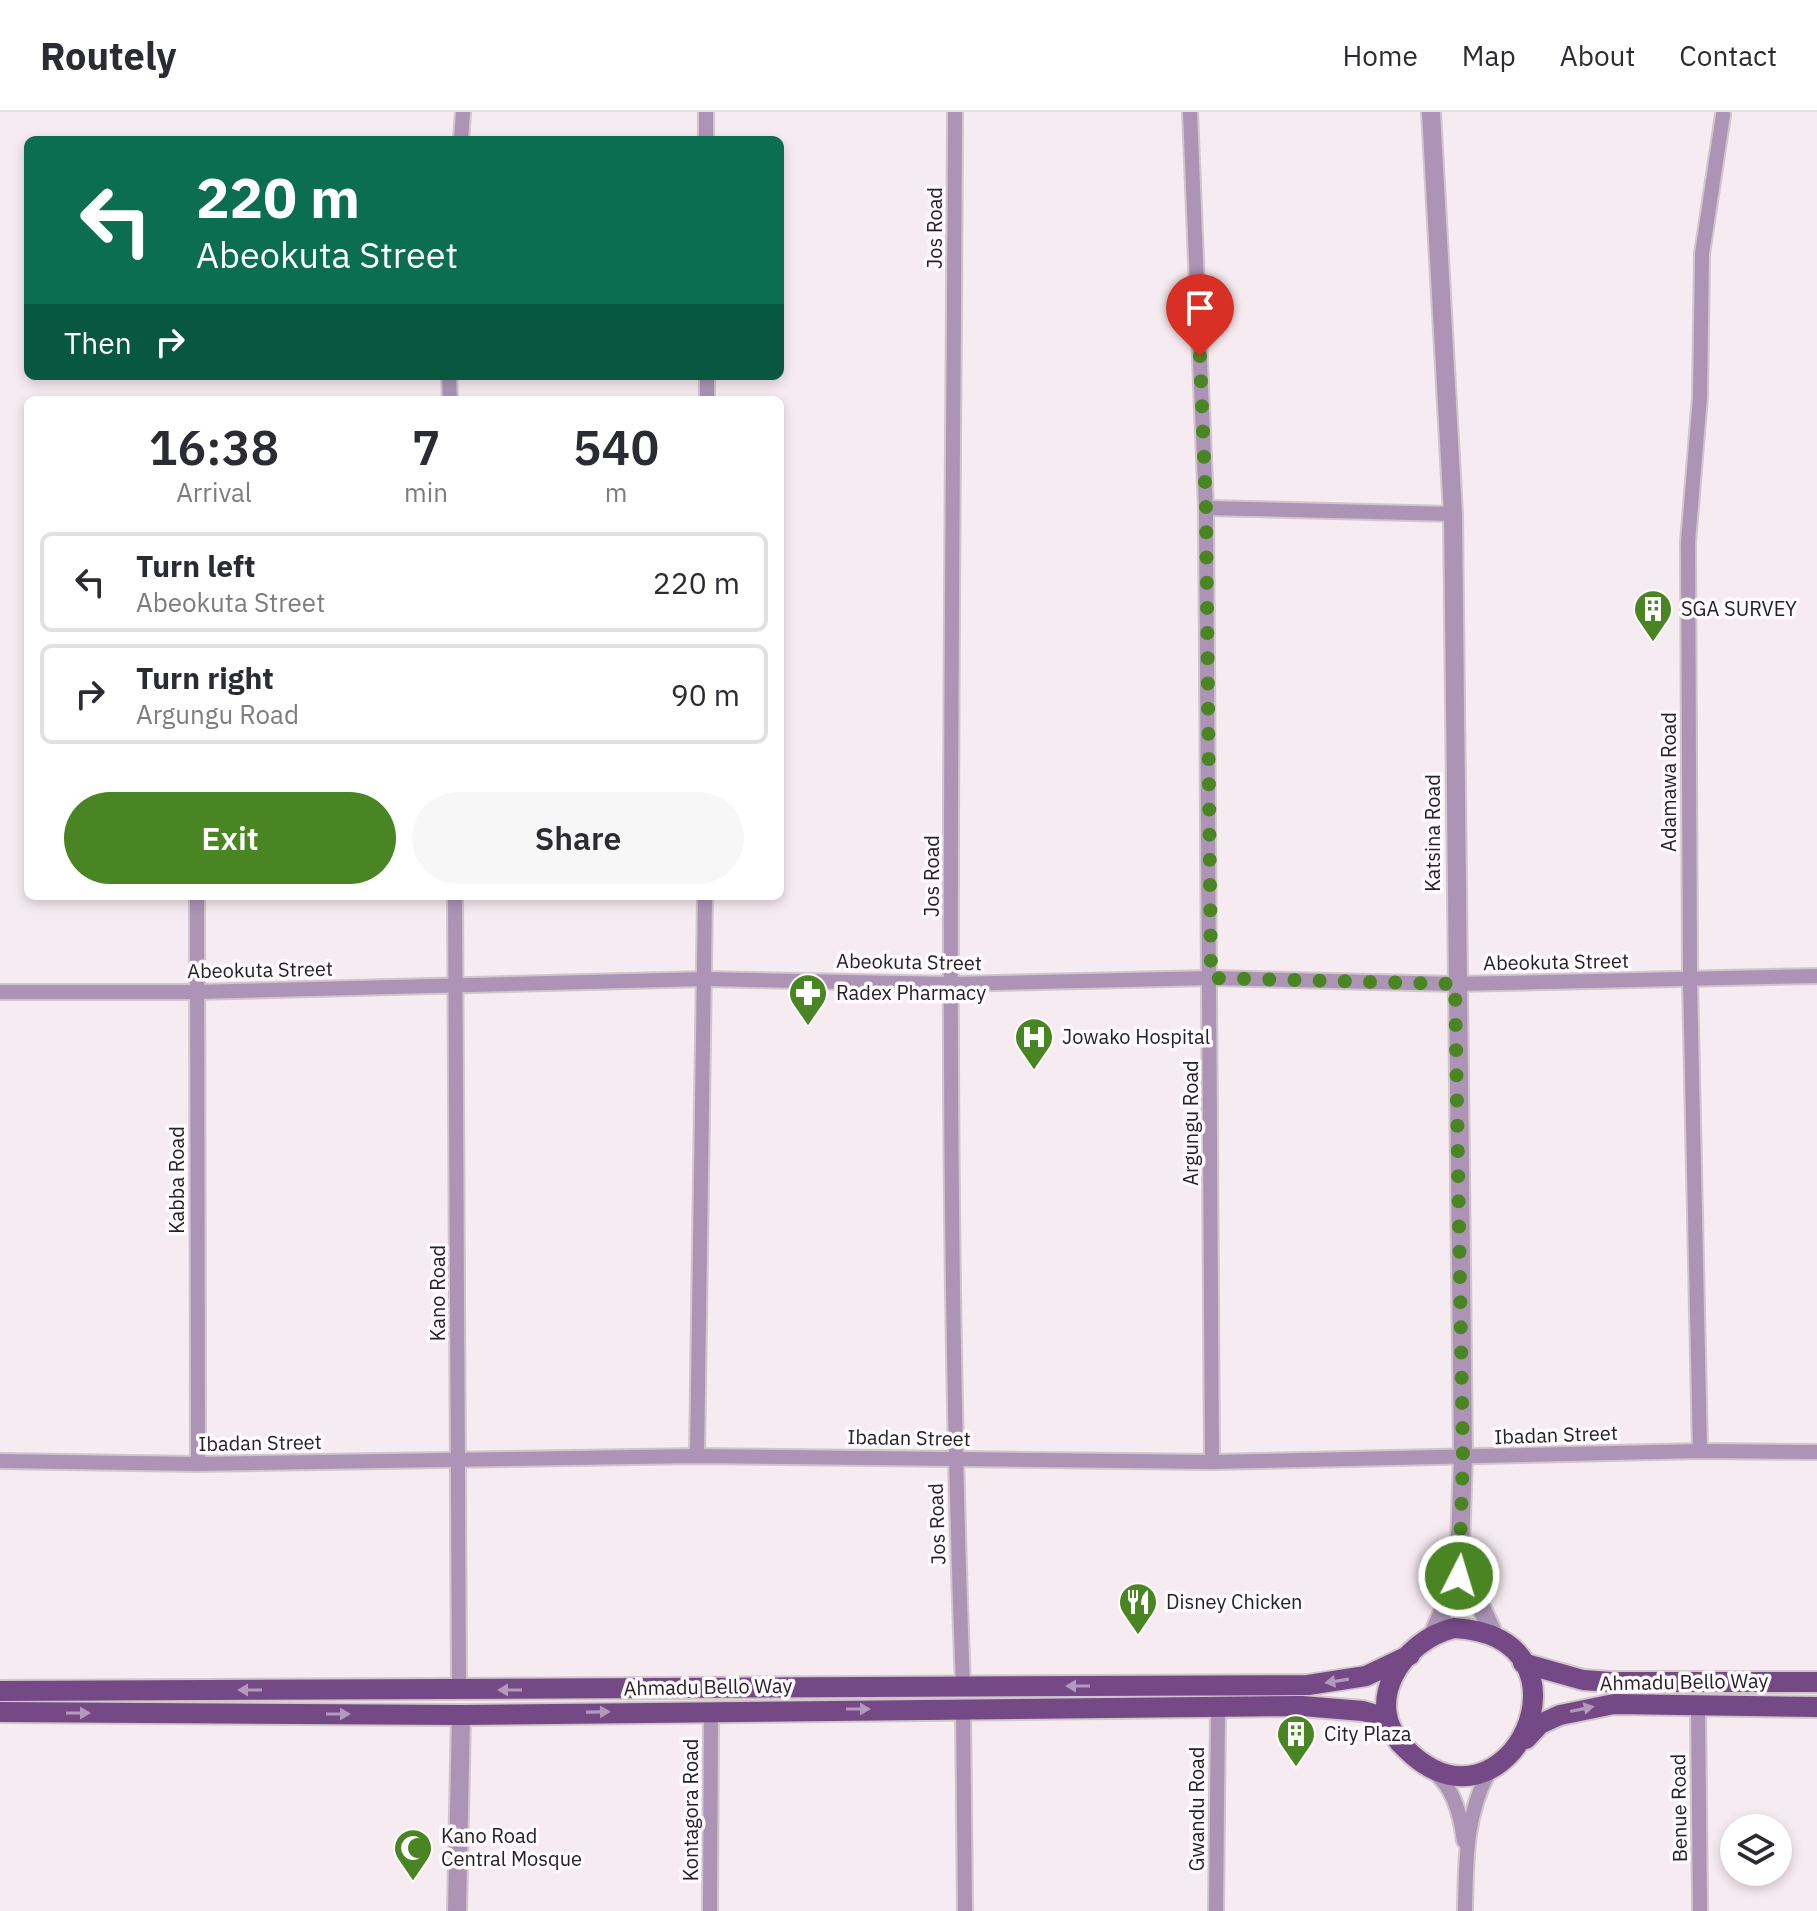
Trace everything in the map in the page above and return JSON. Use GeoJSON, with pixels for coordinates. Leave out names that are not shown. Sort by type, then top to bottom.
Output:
{"type":"FeatureCollection","features":[{"type":"Feature","properties":{"kind":"main road"},"geometry":{"type":"LineString","coordinates":[[1464,1628],[1494,1635],[1510,1647],[1523,1663],[1532,1684],[1533,1707],[1529,1729],[1517,1748],[1500,1764],[1480,1772],[1459,1775],[1438,1771],[1419,1762],[1400,1743],[1389,1715],[1389,1684],[1397,1665],[1410,1655],[1421,1639],[1434,1632],[1464,1628]]}},
{"type":"Feature","properties":{"kind":"main road","name":"Ahmadu Bello Way"},"geometry":{"type":"LineString","coordinates":[[0,1691],[1308,1685],[1366,1676],[1410,1655]]}},
{"type":"Feature","properties":{"kind":"main road","name":"Ahmadu Bello Way"},"geometry":{"type":"LineString","coordinates":[[1523,1663],[1583,1680],[1611,1682],[1817,1682]]}},
{"type":"Feature","properties":{"kind":"main road","name":"Ahmadu Bello Way"},"geometry":{"type":"LineString","coordinates":[[0,1712],[461,1715],[1302,1706],[1363,1711],[1384,1717],[1400,1743]]}},
{"type":"Feature","properties":{"kind":"main road","name":"Ahmadu Bello Way"},"geometry":{"type":"LineString","coordinates":[[1517,1748],[1540,1724],[1586,1707],[1817,1707]]}},
{"type":"Feature","properties":{"kind":"street"},"geometry":{"type":"LineString","coordinates":[[461,136],[463,112]]}},
{"type":"Feature","properties":{"kind":"street"},"geometry":{"type":"LineString","coordinates":[[706,112],[706,136]]}},
{"type":"Feature","properties":{"kind":"street","name":"Jos Road"},"geometry":{"type":"LineString","coordinates":[[955,112],[954,1458],[963,1687]]}},
{"type":"Feature","properties":{"kind":"street","name":"Argungu Road"},"geometry":{"type":"LineString","coordinates":[[1190,112],[1206,508],[1212,1462]]}},
{"type":"Feature","properties":{"kind":"street","name":"Katsina Road"},"geometry":{"type":"LineString","coordinates":[[1431,112],[1453,514],[1455,984],[1463,1553],[1467,1577],[1494,1635]]}},
{"type":"Feature","properties":{"kind":"street","name":"Adamawa Road"},"geometry":{"type":"LineString","coordinates":[[1700,1451],[1690,980],[1688,542],[1700,397],[1702,254],[1723,115]]}},
{"type":"Feature","properties":{"kind":"street"},"geometry":{"type":"LineString","coordinates":[[1206,508],[1453,514]]}},
{"type":"Feature","properties":{"kind":"street","name":"Kabba Road"},"geometry":{"type":"LineString","coordinates":[[197,900],[198,1464]]}},
{"type":"Feature","properties":{"kind":"street","name":"Kano Road"},"geometry":{"type":"LineString","coordinates":[[455,900],[459,1690]]}},
{"type":"Feature","properties":{"kind":"street"},"geometry":{"type":"LineString","coordinates":[[697,1456],[705,900]]}},
{"type":"Feature","properties":{"kind":"street","name":"Abeokuta Street"},"geometry":{"type":"LineString","coordinates":[[0,992],[196,992],[705,979],[952,984],[1211,978],[1455,984],[1817,976]]}},
{"type":"Feature","properties":{"kind":"street","name":"Ibadan Street"},"geometry":{"type":"LineString","coordinates":[[0,1461],[198,1464],[697,1456],[1212,1462],[1700,1451],[1817,1452]]}},
{"type":"Feature","properties":{"kind":"street","name":"Katsina Road"},"geometry":{"type":"LineString","coordinates":[[1434,1632],[1451,1600],[1463,1553]]}},
{"type":"Feature","properties":{"kind":"street","name":"Benue Road"},"geometry":{"type":"LineString","coordinates":[[1698,1705],[1700,1911]]}},
{"type":"Feature","properties":{"kind":"street","name":"Gwandu Road"},"geometry":{"type":"LineString","coordinates":[[1216,1911],[1218,1706]]}},
{"type":"Feature","properties":{"kind":"street"},"geometry":{"type":"LineString","coordinates":[[963,1708],[965,1911]]}},
{"type":"Feature","properties":{"kind":"street","name":"Kontagora Road"},"geometry":{"type":"LineString","coordinates":[[710,1911],[711,1710]]}},
{"type":"Feature","properties":{"kind":"street"},"geometry":{"type":"LineString","coordinates":[[457,1911],[461,1715]]}},
{"type":"Feature","properties":{"kind":"street"},"geometry":{"type":"LineString","coordinates":[[1419,1762],[1442,1777],[1452,1797],[1466,1854]]}},
{"type":"Feature","properties":{"kind":"street"},"geometry":{"type":"LineString","coordinates":[[1465,1911],[1466,1854],[1479,1790],[1492,1768],[1500,1764]]}},
{"type":"Feature","properties":{"kind":"place","name":"SGA SURVEY"},"geometry":{"type":"Point","coordinates":[1653,643]}},
{"type":"Feature","properties":{"kind":"place","name":"Radex Pharmacy"},"geometry":{"type":"Point","coordinates":[808,1027]}},
{"type":"Feature","properties":{"kind":"place","name":"Jowako Hospital"},"geometry":{"type":"Point","coordinates":[1034,1071]}},
{"type":"Feature","properties":{"kind":"place","name":"Disney Chicken"},"geometry":{"type":"Point","coordinates":[1138,1636]}},
{"type":"Feature","properties":{"kind":"place","name":"City Plaza"},"geometry":{"type":"Point","coordinates":[1296,1768]}},
{"type":"Feature","properties":{"kind":"place","name":"Kano Road Central Mosque"},"geometry":{"type":"Point","coordinates":[413,1882]}},
{"type":"Feature","properties":{"kind":"route"},"geometry":{"type":"LineString","coordinates":[[1200,356],[1206,508],[1211,978],[1455,984],[1463,1458],[1463,1553],[1459,1576]]}}]}
